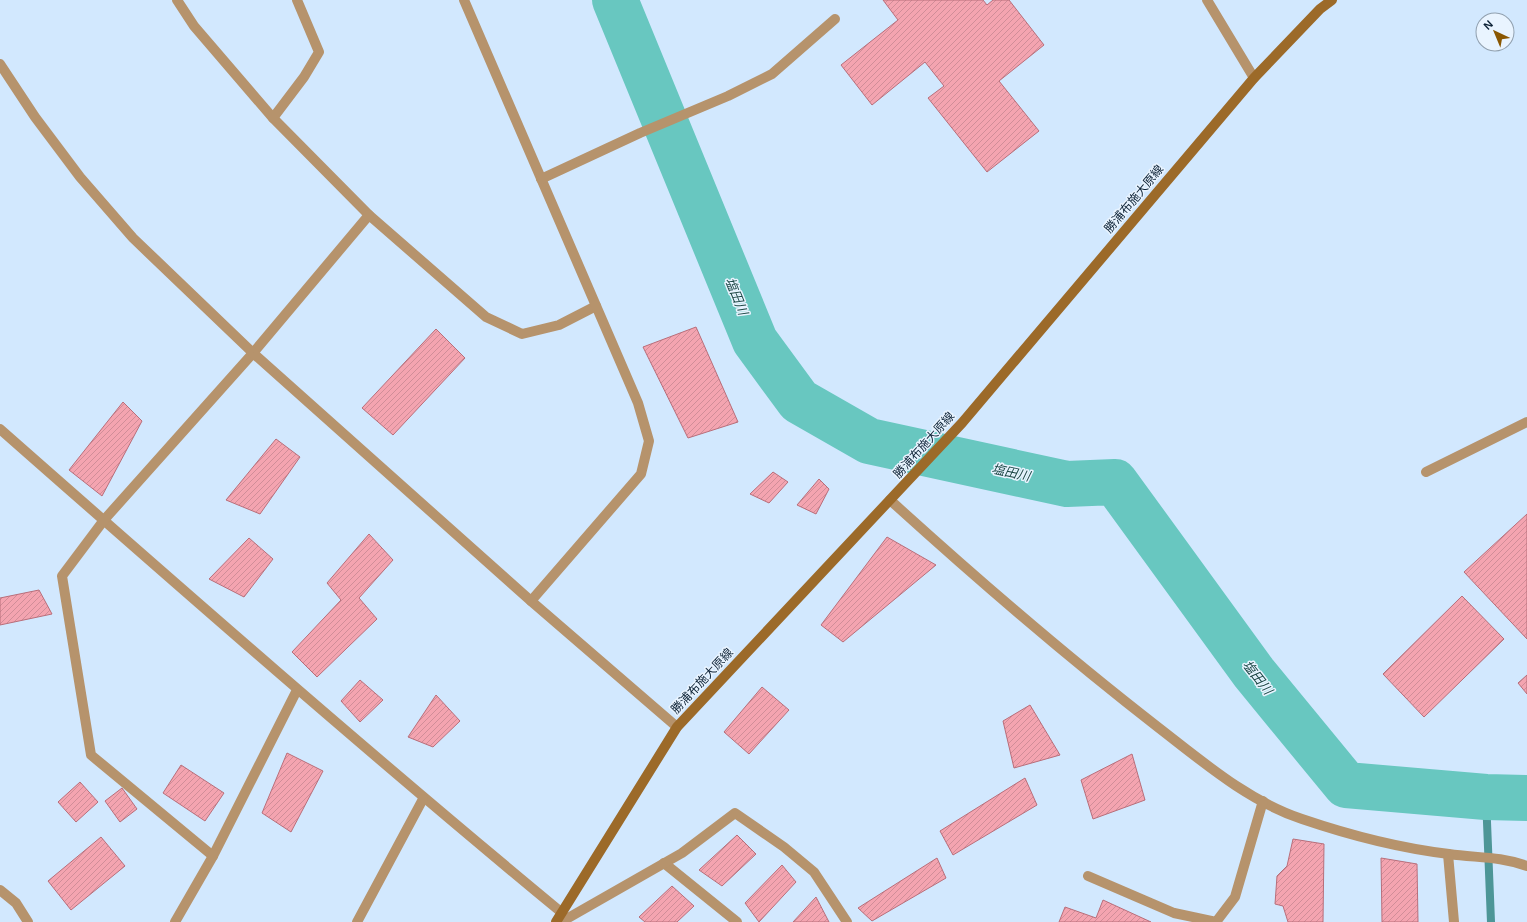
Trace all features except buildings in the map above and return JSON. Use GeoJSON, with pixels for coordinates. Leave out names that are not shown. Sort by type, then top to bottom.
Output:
{"type":"FeatureCollection","features":[{"type":"Feature","properties":{"kind":"main road","name":"勝浦布施大原線"},"geometry":{"type":"LineString","coordinates":[[556,922],[561,917],[677,727],[890,500],[905,486],[962,423],[1254,78],[1320,9],[1332,0]]}},
{"type":"Feature","properties":{"kind":"street"},"geometry":{"type":"LineString","coordinates":[[177,0],[194,26],[273,118],[368,215],[486,317],[522,334],[559,325],[596,306]]}},
{"type":"Feature","properties":{"kind":"street"},"geometry":{"type":"LineString","coordinates":[[273,118],[304,78],[319,52],[297,0]]}},
{"type":"Feature","properties":{"kind":"street"},"geometry":{"type":"LineString","coordinates":[[464,0],[638,403],[649,441],[641,474],[531,601]]}},
{"type":"Feature","properties":{"kind":"street"},"geometry":{"type":"LineString","coordinates":[[1207,0],[1254,78]]}},
{"type":"Feature","properties":{"kind":"street"},"geometry":{"type":"LineString","coordinates":[[541,178],[640,133],[728,96],[772,74],[836,19]]}},
{"type":"Feature","properties":{"kind":"street"},"geometry":{"type":"LineString","coordinates":[[0,64],[35,117],[85,183],[133,238],[253,353],[531,601],[677,727]]}},
{"type":"Feature","properties":{"kind":"street"},"geometry":{"type":"LineString","coordinates":[[213,856],[91,755],[62,576],[104,520],[253,353],[368,215]]}},
{"type":"Feature","properties":{"kind":"street"},"geometry":{"type":"LineString","coordinates":[[1426,472],[1527,422]]}},
{"type":"Feature","properties":{"kind":"street"},"geometry":{"type":"LineString","coordinates":[[0,429],[297,690],[561,917],[682,853],[735,813],[784,847],[814,872],[847,922]]}},
{"type":"Feature","properties":{"kind":"street"},"geometry":{"type":"LineString","coordinates":[[890,500],[987,588],[1113,692],[1240,789],[1300,819],[1369,839],[1448,854],[1501,858],[1527,866]]}},
{"type":"Feature","properties":{"kind":"street"},"geometry":{"type":"LineString","coordinates":[[176,922],[213,856],[297,690]]}},
{"type":"Feature","properties":{"kind":"street"},"geometry":{"type":"LineString","coordinates":[[358,922],[424,799]]}},
{"type":"Feature","properties":{"kind":"street"},"geometry":{"type":"LineString","coordinates":[[1088,876],[1174,912],[1216,922],[1235,897],[1262,801]]}},
{"type":"Feature","properties":{"kind":"street"},"geometry":{"type":"LineString","coordinates":[[1448,854],[1454,922]]}},
{"type":"Feature","properties":{"kind":"street"},"geometry":{"type":"LineString","coordinates":[[664,863],[738,922]]}},
{"type":"Feature","properties":{"kind":"street"},"geometry":{"type":"LineString","coordinates":[[0,890],[16,902],[28,922]]}},
{"type":"Feature","properties":{"kind":"waterway","name":"塩田川"},"geometry":{"type":"LineString","coordinates":[[615,0],[755,341],[799,401],[869,441],[1067,484],[1115,482],[1254,673],[1346,785],[1486,797],[1527,798]]}},
{"type":"Feature","properties":{"kind":"waterway"},"geometry":{"type":"LineString","coordinates":[[1486,797],[1491,922]]}}]}
